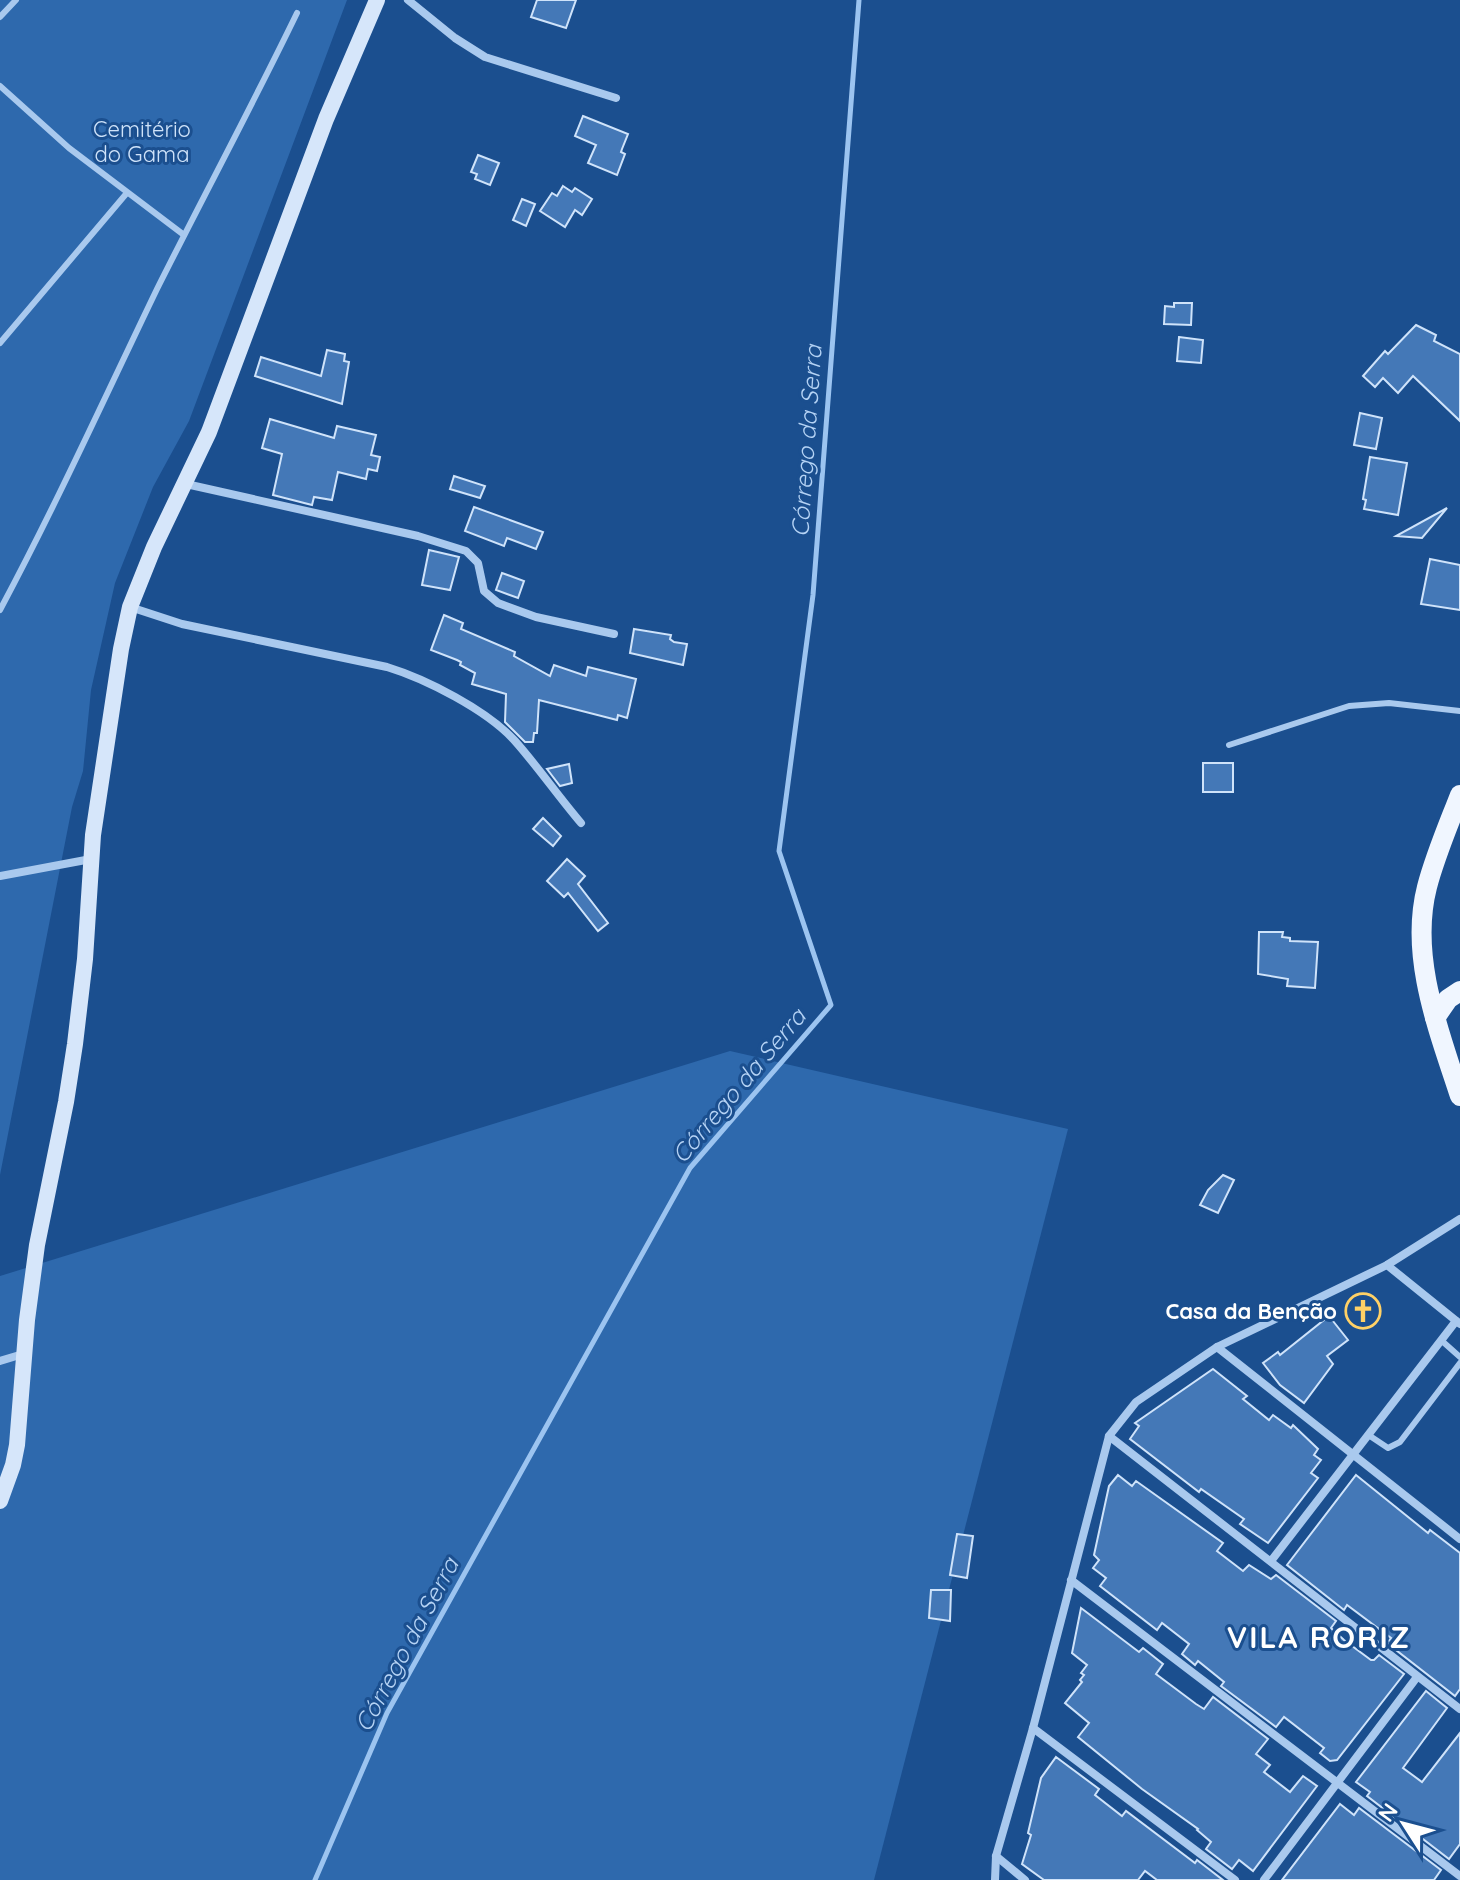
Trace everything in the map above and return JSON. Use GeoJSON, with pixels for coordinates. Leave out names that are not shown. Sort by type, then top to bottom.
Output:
{"type":"FeatureCollection","features":[{"type":"Feature","properties":{"kind":"main road"},"geometry":{"type":"LineString","coordinates":[[1460,795],[1426,890],[1422,948],[1435,1018],[1460,1096]]}},
{"type":"Feature","properties":{"kind":"main road"},"geometry":{"type":"LineString","coordinates":[[1435,1018],[1448,999],[1460,991]]}},
{"type":"Feature","properties":{"kind":"street"},"geometry":{"type":"LineString","coordinates":[[0,1501],[17,1445],[23,1354],[37,1245],[75,1044],[85,959],[91,859],[121,649],[130,607],[239,357],[326,119],[377,0]]}},
{"type":"Feature","properties":{"kind":"street"},"geometry":{"type":"LineString","coordinates":[[408,0],[455,38],[485,57],[616,98]]}},
{"type":"Feature","properties":{"kind":"street"},"geometry":{"type":"LineString","coordinates":[[186,484],[418,536],[466,551],[478,563],[484,591],[498,603],[536,617],[614,634]]}},
{"type":"Feature","properties":{"kind":"street"},"geometry":{"type":"LineString","coordinates":[[130,607],[182,624],[387,667],[419,678],[498,725],[581,823]]}},
{"type":"Feature","properties":{"kind":"street"},"geometry":{"type":"LineString","coordinates":[[0,876],[91,859]]}},
{"type":"Feature","properties":{"kind":"street"},"geometry":{"type":"LineString","coordinates":[[995,1880],[996,1856],[1033,1728],[1109,1436],[1136,1402],[1217,1347],[1387,1265],[1460,1219]]}},
{"type":"Feature","properties":{"kind":"street"},"geometry":{"type":"LineString","coordinates":[[1442,1232],[1460,1228]]}},
{"type":"Feature","properties":{"kind":"street"},"geometry":{"type":"LineString","coordinates":[[1271,1561],[1458,1323],[1387,1265]]}},
{"type":"Feature","properties":{"kind":"street"},"geometry":{"type":"LineString","coordinates":[[1217,1347],[1460,1539]]}},
{"type":"Feature","properties":{"kind":"street"},"geometry":{"type":"LineString","coordinates":[[0,1361],[23,1354]]}},
{"type":"Feature","properties":{"kind":"street"},"geometry":{"type":"LineString","coordinates":[[1109,1436],[1460,1709]]}},
{"type":"Feature","properties":{"kind":"street"},"geometry":{"type":"LineString","coordinates":[[1071,1580],[1460,1876]]}},
{"type":"Feature","properties":{"kind":"street"},"geometry":{"type":"LineString","coordinates":[[1264,1880],[1417,1677]]}},
{"type":"Feature","properties":{"kind":"street"},"geometry":{"type":"LineString","coordinates":[[1033,1728],[1235,1880]]}},
{"type":"Feature","properties":{"kind":"street"},"geometry":{"type":"LineString","coordinates":[[996,1856],[1025,1880]]}},
{"type":"Feature","properties":{"kind":"lane"},"geometry":{"type":"LineString","coordinates":[[0,17],[16,0]]}},
{"type":"Feature","properties":{"kind":"lane"},"geometry":{"type":"LineString","coordinates":[[0,610],[49,518],[184,235],[297,13]]}},
{"type":"Feature","properties":{"kind":"lane"},"geometry":{"type":"LineString","coordinates":[[0,86],[69,148],[184,235]]}},
{"type":"Feature","properties":{"kind":"lane"},"geometry":{"type":"LineString","coordinates":[[0,343],[126,194]]}},
{"type":"Feature","properties":{"kind":"lane"},"geometry":{"type":"LineString","coordinates":[[1229,745],[1349,706],[1389,703],[1460,711]]}},
{"type":"Feature","properties":{"kind":"lane"},"geometry":{"type":"LineString","coordinates":[[1442,1341],[1460,1357]]}},
{"type":"Feature","properties":{"kind":"lane"},"geometry":{"type":"LineString","coordinates":[[1370,1436],[1388,1448],[1400,1442],[1460,1363]]}},
{"type":"Feature","properties":{"kind":"green space","name":"Cemitério do Gama"},"geometry":{"type":"Polygon","coordinates":[[[0,0],[347,0],[189,421],[153,487],[115,583],[91,690],[83,771],[72,807],[0,1175],[0,0]]]}},
{"type":"Feature","properties":{"kind":"green space"},"geometry":{"type":"Polygon","coordinates":[[[730,1051],[1068,1129],[874,1880],[0,1880],[0,1276],[730,1051]]]}},
{"type":"Feature","properties":{"kind":"building"},"geometry":{"type":"Polygon","coordinates":[[[537,0],[576,0],[566,28],[531,17],[537,0]]]}},
{"type":"Feature","properties":{"kind":"building"},"geometry":{"type":"Polygon","coordinates":[[[583,116],[628,134],[617,175],[588,163],[596,145],[575,136],[583,116]]]}},
{"type":"Feature","properties":{"kind":"building"},"geometry":{"type":"Polygon","coordinates":[[[478,155],[499,163],[490,185],[475,179],[477,174],[471,172],[478,155]]]}},
{"type":"Feature","properties":{"kind":"building"},"geometry":{"type":"Polygon","coordinates":[[[563,186],[572,192],[575,188],[592,199],[582,215],[575,210],[565,227],[540,211],[552,193],[557,196],[563,186]]]}},
{"type":"Feature","properties":{"kind":"building"},"geometry":{"type":"Polygon","coordinates":[[[522,199],[535,204],[526,226],[513,220],[522,199]]]}},
{"type":"Feature","properties":{"kind":"building"},"geometry":{"type":"Polygon","coordinates":[[[1174,303],[1192,303],[1191,325],[1164,324],[1165,306],[1174,307],[1174,303]]]}},
{"type":"Feature","properties":{"kind":"building"},"geometry":{"type":"Polygon","coordinates":[[[1416,325],[1436,335],[1434,341],[1460,354],[1460,421],[1413,376],[1398,393],[1383,378],[1375,387],[1363,376],[1385,351],[1388,354],[1416,325]]]}},
{"type":"Feature","properties":{"kind":"building"},"geometry":{"type":"Polygon","coordinates":[[[1179,337],[1203,340],[1201,363],[1177,361],[1179,337]]]}},
{"type":"Feature","properties":{"kind":"building"},"geometry":{"type":"Polygon","coordinates":[[[327,350],[345,354],[344,361],[349,362],[342,404],[255,376],[261,357],[321,376],[327,350]]]}},
{"type":"Feature","properties":{"kind":"building"},"geometry":{"type":"Polygon","coordinates":[[[1360,413],[1382,418],[1376,449],[1354,445],[1360,413]]]}},
{"type":"Feature","properties":{"kind":"building"},"geometry":{"type":"Polygon","coordinates":[[[270,419],[334,438],[337,426],[376,435],[371,455],[380,457],[377,471],[368,469],[366,479],[338,472],[332,500],[314,497],[312,505],[273,495],[282,454],[262,448],[270,419]]]}},
{"type":"Feature","properties":{"kind":"building"},"geometry":{"type":"Polygon","coordinates":[[[1370,457],[1407,463],[1398,515],[1364,509],[1370,457]]]}},
{"type":"Feature","properties":{"kind":"building"},"geometry":{"type":"Polygon","coordinates":[[[454,476],[485,486],[480,498],[450,489],[454,476]]]}},
{"type":"Feature","properties":{"kind":"building"},"geometry":{"type":"Polygon","coordinates":[[[474,507],[543,532],[536,549],[507,538],[504,546],[465,531],[474,507]]]}},
{"type":"Feature","properties":{"kind":"building"},"geometry":{"type":"Polygon","coordinates":[[[1447,508],[1422,538],[1396,536],[1447,508]]]}},
{"type":"Feature","properties":{"kind":"building"},"geometry":{"type":"Polygon","coordinates":[[[429,550],[459,557],[450,590],[422,585],[429,550]]]}},
{"type":"Feature","properties":{"kind":"building"},"geometry":{"type":"Polygon","coordinates":[[[1430,559],[1460,565],[1460,610],[1421,604],[1430,559]]]}},
{"type":"Feature","properties":{"kind":"building"},"geometry":{"type":"Polygon","coordinates":[[[502,573],[524,581],[518,598],[496,590],[502,573]]]}},
{"type":"Feature","properties":{"kind":"building"},"geometry":{"type":"Polygon","coordinates":[[[444,615],[463,623],[461,629],[515,652],[514,656],[550,676],[554,665],[586,676],[588,667],[636,679],[627,718],[618,715],[617,720],[539,700],[537,733],[534,733],[533,742],[525,742],[505,722],[506,694],[472,684],[475,673],[460,665],[461,662],[431,650],[444,615]]]}},
{"type":"Feature","properties":{"kind":"building"},"geometry":{"type":"Polygon","coordinates":[[[634,629],[671,635],[670,639],[674,642],[687,644],[683,665],[630,653],[634,629]]]}},
{"type":"Feature","properties":{"kind":"building"},"geometry":{"type":"Polygon","coordinates":[[[1203,763],[1233,763],[1233,792],[1203,792],[1203,763]]]}},
{"type":"Feature","properties":{"kind":"building"},"geometry":{"type":"Polygon","coordinates":[[[569,764],[572,783],[560,786],[547,769],[569,764]]]}},
{"type":"Feature","properties":{"kind":"building"},"geometry":{"type":"Polygon","coordinates":[[[543,818],[561,836],[553,846],[533,829],[543,818]]]}},
{"type":"Feature","properties":{"kind":"building"},"geometry":{"type":"Polygon","coordinates":[[[567,859],[585,876],[578,884],[608,923],[598,931],[568,893],[564,897],[547,881],[567,859]]]}},
{"type":"Feature","properties":{"kind":"building"},"geometry":{"type":"Polygon","coordinates":[[[1259,932],[1283,932],[1282,937],[1290,938],[1290,941],[1318,942],[1315,988],[1287,986],[1288,979],[1258,974],[1259,932]]]}},
{"type":"Feature","properties":{"kind":"building"},"geometry":{"type":"Polygon","coordinates":[[[1223,1175],[1234,1180],[1218,1213],[1200,1205],[1208,1190],[1223,1175]]]}},
{"type":"Feature","properties":{"kind":"building"},"geometry":{"type":"Polygon","coordinates":[[[1329,1316],[1348,1340],[1327,1356],[1333,1364],[1304,1403],[1280,1385],[1263,1363],[1278,1352],[1280,1355],[1329,1316]]]}},
{"type":"Feature","properties":{"kind":"building"},"geometry":{"type":"Polygon","coordinates":[[[1213,1369],[1247,1396],[1243,1399],[1269,1420],[1273,1415],[1291,1428],[1293,1425],[1318,1449],[1314,1455],[1321,1460],[1311,1473],[1318,1478],[1268,1543],[1240,1524],[1244,1519],[1201,1489],[1199,1492],[1130,1439],[1139,1426],[1135,1423],[1213,1369]]]}},
{"type":"Feature","properties":{"kind":"building"},"geometry":{"type":"Polygon","coordinates":[[[1118,1475],[1132,1486],[1136,1481],[1223,1543],[1217,1551],[1243,1571],[1249,1565],[1271,1579],[1276,1575],[1336,1621],[1331,1628],[1344,1640],[1371,1660],[1379,1655],[1404,1674],[1337,1760],[1330,1761],[1320,1753],[1324,1748],[1284,1717],[1276,1727],[1221,1686],[1224,1682],[1198,1661],[1195,1665],[1182,1654],[1189,1644],[1162,1623],[1157,1630],[1100,1586],[1106,1578],[1093,1568],[1099,1560],[1094,1555],[1109,1486],[1118,1475]]]}},
{"type":"Feature","properties":{"kind":"building"},"geometry":{"type":"Polygon","coordinates":[[[1356,1475],[1428,1533],[1430,1530],[1460,1553],[1460,1689],[1455,1696],[1387,1643],[1391,1638],[1347,1605],[1344,1610],[1287,1565],[1356,1475]]]}},
{"type":"Feature","properties":{"kind":"building"},"geometry":{"type":"Polygon","coordinates":[[[957,1534],[973,1536],[967,1578],[950,1575],[957,1534]]]}},
{"type":"Feature","properties":{"kind":"building"},"geometry":{"type":"Polygon","coordinates":[[[931,1590],[951,1590],[950,1621],[929,1618],[931,1590]]]}},
{"type":"Feature","properties":{"kind":"building"},"geometry":{"type":"Polygon","coordinates":[[[1081,1608],[1139,1652],[1143,1648],[1163,1664],[1156,1674],[1196,1704],[1204,1709],[1213,1697],[1268,1739],[1256,1754],[1270,1765],[1264,1772],[1290,1792],[1303,1776],[1317,1786],[1253,1871],[1239,1860],[1232,1869],[1206,1849],[1211,1842],[1198,1829],[1078,1737],[1089,1723],[1065,1703],[1082,1682],[1080,1680],[1084,1675],[1081,1673],[1087,1665],[1072,1653],[1081,1608]]]}},
{"type":"Feature","properties":{"kind":"building"},"geometry":{"type":"Polygon","coordinates":[[[1426,1691],[1447,1708],[1403,1768],[1422,1782],[1460,1733],[1460,1844],[1449,1859],[1367,1796],[1370,1792],[1356,1782],[1426,1691]]]}},
{"type":"Feature","properties":{"kind":"building"},"geometry":{"type":"Polygon","coordinates":[[[1056,1757],[1099,1789],[1095,1795],[1122,1816],[1126,1811],[1223,1880],[1157,1880],[1145,1871],[1138,1880],[1044,1880],[1022,1864],[1031,1835],[1028,1833],[1041,1778],[1056,1757]]]}},
{"type":"Feature","properties":{"kind":"building"},"geometry":{"type":"Polygon","coordinates":[[[1340,1804],[1354,1815],[1359,1808],[1441,1870],[1434,1880],[1282,1880],[1340,1804]]]}},
{"type":"Feature","properties":{"kind":"waterway","name":"Córrego da Serra"},"geometry":{"type":"LineString","coordinates":[[315,1880],[387,1713],[690,1168],[831,1005],[779,851],[813,595],[859,0]]}},
{"type":"Feature","properties":{"kind":"place","name":"Casa da Benção"},"geometry":{"type":"Point","coordinates":[1363,1311]}},
{"type":"Feature","properties":{"kind":"district","name":"VILA RORIZ"},"geometry":{"type":"Point","coordinates":[1319,1638]}}]}
